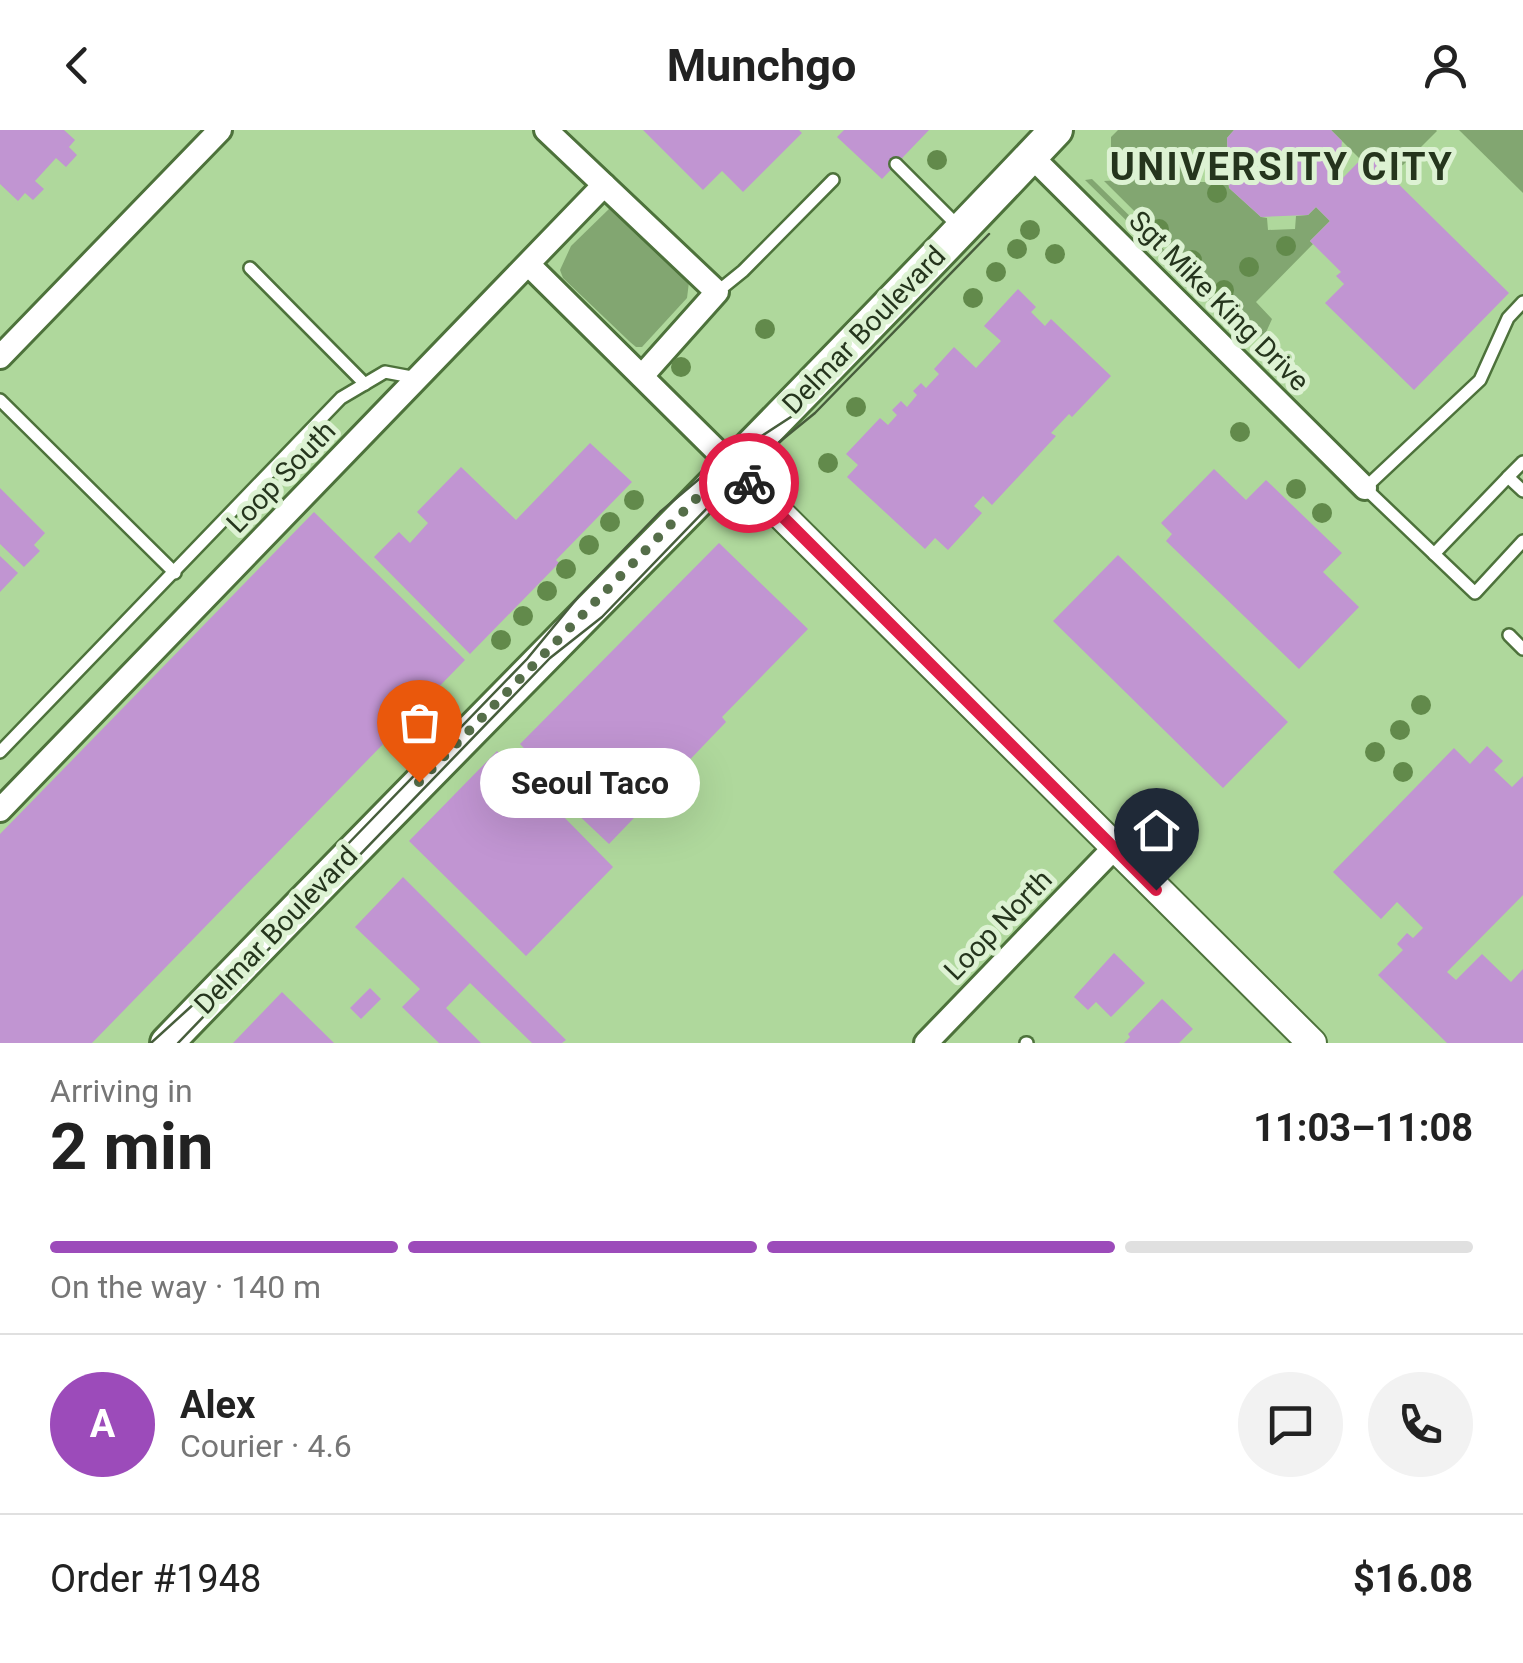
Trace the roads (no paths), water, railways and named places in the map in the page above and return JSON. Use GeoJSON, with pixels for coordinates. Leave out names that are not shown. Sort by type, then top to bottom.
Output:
{"type":"FeatureCollection","features":[{"type":"Feature","properties":{"kind":"main road","name":"Delmar Boulevard"},"geometry":{"type":"LineString","coordinates":[[166,1043],[1056,130]]}},
{"type":"Feature","properties":{"kind":"street"},"geometry":{"type":"LineString","coordinates":[[0,357],[220,130]]}},
{"type":"Feature","properties":{"kind":"street"},"geometry":{"type":"LineString","coordinates":[[546,130],[717,292],[642,376]]}},
{"type":"Feature","properties":{"kind":"street","name":"Sgt Mike King Drive"},"geometry":{"type":"LineString","coordinates":[[1032,156],[1364,488]]}},
{"type":"Feature","properties":{"kind":"street","name":"Loop South"},"geometry":{"type":"LineString","coordinates":[[0,810],[604,186]]}},
{"type":"Feature","properties":{"kind":"street"},"geometry":{"type":"LineString","coordinates":[[529,264],[1312,1043]]}},
{"type":"Feature","properties":{"kind":"street","name":"Loop North"},"geometry":{"type":"LineString","coordinates":[[926,1043],[1114,848]]}},
{"type":"Feature","properties":{"kind":"lane"},"geometry":{"type":"LineString","coordinates":[[896,164],[961,229]]}},
{"type":"Feature","properties":{"kind":"lane"},"geometry":{"type":"LineString","coordinates":[[717,292],[743,272],[832,180]]}},
{"type":"Feature","properties":{"kind":"lane"},"geometry":{"type":"LineString","coordinates":[[250,268],[365,384]]}},
{"type":"Feature","properties":{"kind":"lane"},"geometry":{"type":"LineString","coordinates":[[1523,302],[1508,318],[1480,380],[1364,488],[1475,592],[1523,542]]}},
{"type":"Feature","properties":{"kind":"lane"},"geometry":{"type":"LineString","coordinates":[[0,752],[176,574],[341,398],[384,372],[419,378]]}},
{"type":"Feature","properties":{"kind":"lane"},"geometry":{"type":"LineString","coordinates":[[0,400],[176,574]]}},
{"type":"Feature","properties":{"kind":"lane"},"geometry":{"type":"LineString","coordinates":[[1434,554],[1523,462]]}},
{"type":"Feature","properties":{"kind":"lane"},"geometry":{"type":"LineString","coordinates":[[1508,477],[1523,492]]}},
{"type":"Feature","properties":{"kind":"lane"},"geometry":{"type":"LineString","coordinates":[[1509,635],[1523,648]]}},
{"type":"Feature","properties":{"kind":"tram line"},"geometry":{"type":"LineString","coordinates":[[178,1043],[550,658],[602,617],[740,474],[815,413],[989,234]]}},
{"type":"Feature","properties":{"kind":"tram line"},"geometry":{"type":"LineString","coordinates":[[345,847],[527,659],[579,596],[660,512],[711,469],[797,413]]}},
{"type":"Feature","properties":{"kind":"tram line"},"geometry":{"type":"LineString","coordinates":[[151,1043],[196,1002]]}},
{"type":"Feature","properties":{"kind":"place","name":"Seoul Taco"},"geometry":{"type":"Point","coordinates":[419,782]}},
{"type":"Feature","properties":{"kind":"district","name":"UNIVERSITY CITY"},"geometry":{"type":"Point","coordinates":[1282,167]}}]}
